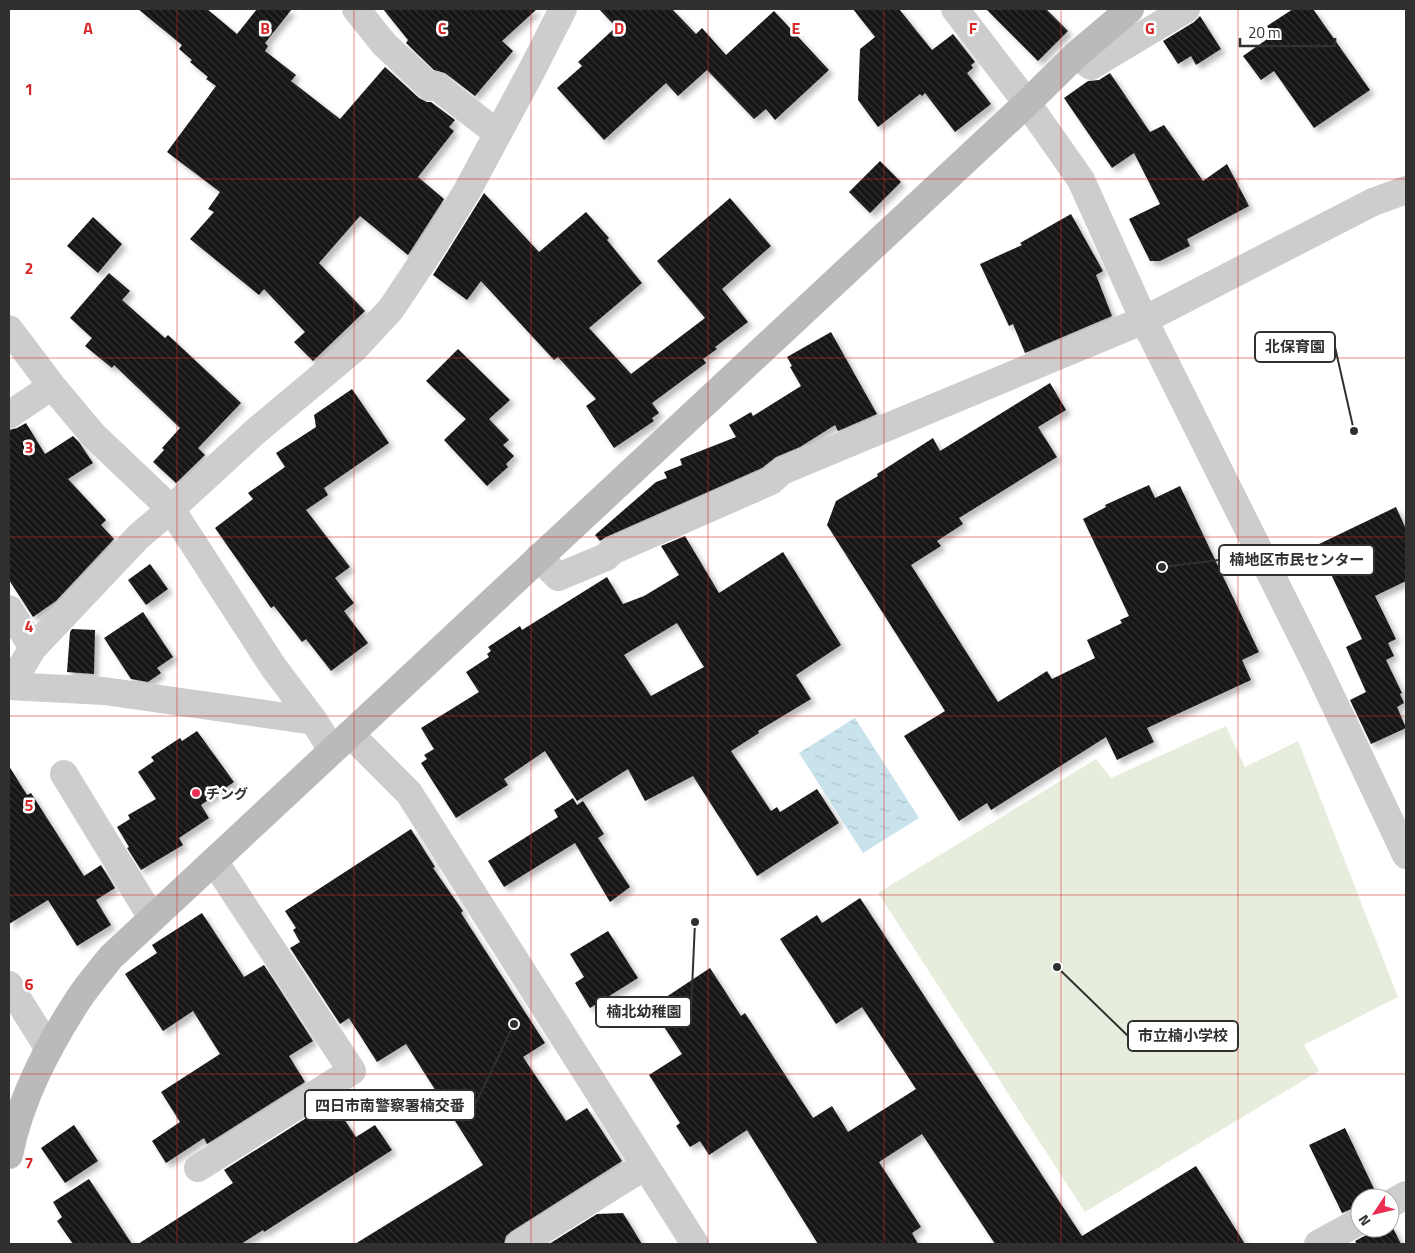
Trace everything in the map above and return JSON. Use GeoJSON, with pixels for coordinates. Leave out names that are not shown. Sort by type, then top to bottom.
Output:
{"type":"FeatureCollection","features":[{"type":"Feature","properties":{"kind":"street"},"geometry":{"type":"LineString","coordinates":[[356,9],[384,44],[430,87],[435,85],[497,133]]}},
{"type":"Feature","properties":{"kind":"street"},"geometry":{"type":"LineString","coordinates":[[9,686],[34,648],[139,536],[256,431],[354,349],[391,309],[435,243],[462,198],[563,9]]}},
{"type":"Feature","properties":{"kind":"street"},"geometry":{"type":"LineString","coordinates":[[955,9],[1027,102],[1081,180],[1144,320],[1309,652],[1406,855]]}},
{"type":"Feature","properties":{"kind":"street"},"geometry":{"type":"LineString","coordinates":[[9,1155],[13,1136],[29,1089],[49,1049],[76,1002],[111,957],[1076,55],[1130,9]]}},
{"type":"Feature","properties":{"kind":"street"},"geometry":{"type":"LineString","coordinates":[[1076,55],[1090,66],[1186,9]]}},
{"type":"Feature","properties":{"kind":"street"},"geometry":{"type":"LineString","coordinates":[[540,557],[558,577],[606,558],[612,551],[771,481],[782,471],[1144,320],[1373,202],[1406,190]]}},
{"type":"Feature","properties":{"kind":"street"},"geometry":{"type":"LineString","coordinates":[[9,329],[52,386],[94,436],[171,509],[274,668],[314,721],[409,793],[695,1244]]}},
{"type":"Feature","properties":{"kind":"street"},"geometry":{"type":"LineString","coordinates":[[9,415],[52,386]]}},
{"type":"Feature","properties":{"kind":"street"},"geometry":{"type":"LineString","coordinates":[[9,609],[34,648]]}},
{"type":"Feature","properties":{"kind":"street"},"geometry":{"type":"LineString","coordinates":[[9,686],[104,691],[314,721]]}},
{"type":"Feature","properties":{"kind":"street"},"geometry":{"type":"LineString","coordinates":[[64,774],[152,918]]}},
{"type":"Feature","properties":{"kind":"street"},"geometry":{"type":"LineString","coordinates":[[198,1168],[352,1071],[214,861]]}},
{"type":"Feature","properties":{"kind":"street"},"geometry":{"type":"LineString","coordinates":[[9,985],[49,1049]]}},
{"type":"Feature","properties":{"kind":"street"},"geometry":{"type":"LineString","coordinates":[[520,1244],[645,1166]]}},
{"type":"Feature","properties":{"kind":"street"},"geometry":{"type":"LineString","coordinates":[[1318,1244],[1350,1226]]}},
{"type":"Feature","properties":{"kind":"green space"},"geometry":{"type":"Polygon","coordinates":[[[1226,726],[1245,767],[1298,741],[1398,997],[1304,1045],[1319,1071],[1085,1212],[878,893],[1096,759],[1111,778],[1226,726]]]}},
{"type":"Feature","properties":{"kind":"water"},"geometry":{"type":"Polygon","coordinates":[[[855,718],[919,818],[863,853],[799,753],[855,718]]]}},
{"type":"Feature","properties":{"kind":"building"},"geometry":{"type":"Polygon","coordinates":[[[138,9],[207,9],[237,34],[257,9],[292,9],[265,43],[268,46],[265,51],[296,75],[291,81],[340,119],[385,67],[419,98],[431,102],[455,120],[449,127],[454,131],[418,177],[444,199],[408,255],[360,216],[319,263],[365,311],[313,361],[294,342],[305,332],[264,289],[259,295],[190,239],[214,212],[208,209],[220,192],[167,152],[216,86],[206,79],[208,77],[190,62],[192,60],[179,49],[182,45],[138,9]]]}},
{"type":"Feature","properties":{"kind":"building"},"geometry":{"type":"Polygon","coordinates":[[[383,9],[537,9],[502,41],[513,51],[475,96],[445,73],[434,70],[406,43],[408,40],[383,9]]]}},
{"type":"Feature","properties":{"kind":"building"},"geometry":{"type":"Polygon","coordinates":[[[599,9],[672,9],[696,34],[702,28],[726,55],[774,11],[829,70],[775,120],[766,109],[754,119],[707,70],[678,96],[666,83],[604,140],[557,88],[582,66],[578,62],[616,27],[599,9]]]}},
{"type":"Feature","properties":{"kind":"building"},"geometry":{"type":"Polygon","coordinates":[[[853,9],[899,9],[932,50],[953,34],[975,62],[971,65],[973,68],[967,73],[991,104],[955,132],[925,93],[922,96],[920,94],[878,127],[858,100],[860,49],[875,37],[853,9]]]}},
{"type":"Feature","properties":{"kind":"building"},"geometry":{"type":"Polygon","coordinates":[[[986,9],[1046,9],[1068,31],[1038,61],[986,9]]]}},
{"type":"Feature","properties":{"kind":"building"},"geometry":{"type":"Polygon","coordinates":[[[1293,9],[1313,9],[1370,90],[1314,128],[1274,71],[1261,80],[1243,56],[1273,35],[1267,26],[1293,9]]]}},
{"type":"Feature","properties":{"kind":"building"},"geometry":{"type":"Polygon","coordinates":[[[1200,16],[1221,49],[1196,65],[1191,56],[1178,64],[1163,41],[1194,22],[1200,16]]]}},
{"type":"Feature","properties":{"kind":"building"},"geometry":{"type":"Polygon","coordinates":[[[1110,73],[1150,132],[1164,125],[1203,181],[1227,164],[1249,206],[1187,239],[1190,246],[1160,261],[1150,261],[1129,219],[1160,204],[1134,153],[1112,168],[1064,98],[1088,81],[1099,80],[1110,73]]]}},
{"type":"Feature","properties":{"kind":"building"},"geometry":{"type":"Polygon","coordinates":[[[880,161],[901,182],[870,213],[849,192],[880,161]]]}},
{"type":"Feature","properties":{"kind":"building"},"geometry":{"type":"Polygon","coordinates":[[[484,193],[539,252],[586,212],[609,238],[607,240],[642,283],[589,328],[631,374],[705,318],[657,261],[730,198],[771,246],[722,289],[748,322],[715,347],[717,349],[703,359],[706,363],[652,403],[659,413],[652,418],[654,421],[614,448],[586,406],[596,399],[558,357],[554,360],[481,281],[467,300],[433,275],[484,193]]]}},
{"type":"Feature","properties":{"kind":"building"},"geometry":{"type":"Polygon","coordinates":[[[1071,214],[1103,271],[1096,275],[1112,316],[1025,353],[1013,324],[1009,326],[980,264],[1022,245],[1020,243],[1071,214]]]}},
{"type":"Feature","properties":{"kind":"building"},"geometry":{"type":"Polygon","coordinates":[[[93,217],[122,244],[98,273],[67,246],[93,217]]]}},
{"type":"Feature","properties":{"kind":"building"},"geometry":{"type":"Polygon","coordinates":[[[109,273],[130,291],[122,300],[165,338],[168,335],[241,403],[198,448],[205,455],[176,483],[153,462],[164,450],[162,448],[180,428],[114,365],[112,368],[85,346],[92,338],[70,318],[109,273]]]}},
{"type":"Feature","properties":{"kind":"building"},"geometry":{"type":"Polygon","coordinates":[[[831,332],[877,414],[838,431],[835,425],[800,447],[776,457],[762,468],[600,541],[595,535],[656,482],[667,478],[664,472],[682,465],[680,459],[736,437],[729,425],[751,412],[753,416],[801,386],[790,367],[792,366],[787,357],[831,332]]]}},
{"type":"Feature","properties":{"kind":"building"},"geometry":{"type":"Polygon","coordinates":[[[458,349],[510,400],[489,419],[509,440],[503,445],[514,456],[506,464],[508,467],[487,486],[444,440],[466,419],[426,381],[458,349]]]}},
{"type":"Feature","properties":{"kind":"building"},"geometry":{"type":"Polygon","coordinates":[[[1050,383],[1066,410],[1038,427],[1057,457],[959,518],[963,524],[937,541],[941,546],[911,565],[998,702],[1047,671],[1052,679],[1095,658],[1087,640],[1122,623],[1120,620],[1129,616],[1083,519],[1106,507],[1105,505],[1149,485],[1155,498],[1180,486],[1259,652],[1242,660],[1251,680],[1147,728],[1154,742],[1117,760],[1106,737],[991,810],[987,803],[959,821],[904,736],[945,711],[827,525],[836,501],[878,476],[877,474],[933,438],[940,451],[1050,383]]]}},
{"type":"Feature","properties":{"kind":"building"},"geometry":{"type":"Polygon","coordinates":[[[352,389],[389,443],[324,488],[328,495],[306,510],[350,567],[335,578],[354,603],[344,611],[368,643],[331,671],[306,639],[302,642],[274,606],[271,608],[215,528],[253,499],[248,493],[285,467],[276,453],[316,427],[314,415],[352,389]]]}},
{"type":"Feature","properties":{"kind":"building"},"geometry":{"type":"Polygon","coordinates":[[[26,423],[45,454],[73,436],[79,442],[93,463],[68,479],[106,520],[101,525],[114,539],[56,601],[33,617],[9,580],[9,430],[26,423]]]}},
{"type":"Feature","properties":{"kind":"building"},"geometry":{"type":"Polygon","coordinates":[[[1396,507],[1406,529],[1406,581],[1375,596],[1396,639],[1388,643],[1394,656],[1386,660],[1402,693],[1400,694],[1404,703],[1397,707],[1406,728],[1371,744],[1350,700],[1366,692],[1346,647],[1362,639],[1317,545],[1396,507]]]}},
{"type":"Feature","properties":{"kind":"building"},"geometry":{"type":"Polygon","coordinates":[[[685,536],[719,593],[783,552],[841,645],[796,675],[811,699],[758,731],[759,733],[731,751],[771,811],[777,807],[780,812],[817,789],[839,823],[757,876],[693,776],[645,801],[628,769],[577,801],[545,751],[504,779],[508,785],[456,818],[421,763],[427,759],[424,755],[434,749],[421,728],[479,692],[466,672],[489,657],[487,654],[491,651],[488,647],[520,626],[522,630],[607,577],[623,604],[644,596],[679,575],[661,546],[685,536]],[[677,623],[624,655],[651,696],[704,667],[677,623]]]}},
{"type":"Feature","properties":{"kind":"building"},"geometry":{"type":"Polygon","coordinates":[[[150,564],[168,589],[146,605],[128,580],[150,564]]]}},
{"type":"Feature","properties":{"kind":"building"},"geometry":{"type":"Polygon","coordinates":[[[143,612],[173,657],[157,668],[161,673],[148,682],[131,679],[104,638],[143,612]]]}},
{"type":"Feature","properties":{"kind":"building"},"geometry":{"type":"Polygon","coordinates":[[[72,629],[95,630],[94,674],[67,672],[70,632],[72,629]]]}},
{"type":"Feature","properties":{"kind":"building"},"geometry":{"type":"Polygon","coordinates":[[[197,731],[234,782],[201,805],[209,818],[179,838],[183,845],[141,870],[127,848],[129,847],[117,827],[130,819],[128,815],[156,799],[138,772],[154,761],[151,757],[180,738],[182,741],[197,731]]]}},
{"type":"Feature","properties":{"kind":"building"},"geometry":{"type":"Polygon","coordinates":[[[9,766],[27,795],[31,793],[84,876],[101,865],[115,888],[96,900],[111,925],[77,946],[48,900],[9,924],[9,766]]]}},
{"type":"Feature","properties":{"kind":"building"},"geometry":{"type":"Polygon","coordinates":[[[573,798],[577,805],[583,801],[604,834],[598,838],[630,887],[610,902],[575,843],[504,887],[488,861],[558,817],[554,810],[573,798]]]}},
{"type":"Feature","properties":{"kind":"building"},"geometry":{"type":"Polygon","coordinates":[[[411,829],[435,867],[433,868],[463,911],[461,913],[545,1043],[523,1057],[566,1121],[587,1108],[622,1161],[512,1231],[506,1236],[504,1244],[355,1244],[483,1165],[406,1044],[377,1062],[349,1018],[340,1024],[290,948],[300,942],[293,930],[296,928],[285,911],[411,829]]]}},
{"type":"Feature","properties":{"kind":"building"},"geometry":{"type":"Polygon","coordinates":[[[860,898],[1082,1236],[1196,1166],[1245,1244],[995,1244],[922,1134],[879,1162],[921,1227],[912,1233],[918,1244],[818,1244],[747,1130],[709,1155],[700,1141],[690,1147],[676,1126],[680,1123],[649,1075],[682,1054],[651,1007],[710,968],[741,1016],[745,1013],[813,1118],[832,1106],[848,1132],[916,1089],[862,1007],[836,1024],[780,939],[817,915],[822,923],[860,898]]]}},
{"type":"Feature","properties":{"kind":"building"},"geometry":{"type":"Polygon","coordinates":[[[202,913],[244,977],[264,965],[313,1041],[289,1056],[305,1082],[207,1144],[204,1138],[166,1163],[152,1141],[180,1122],[161,1092],[220,1054],[193,1011],[163,1031],[125,974],[157,953],[152,945],[202,913]]]}},
{"type":"Feature","properties":{"kind":"building"},"geometry":{"type":"Polygon","coordinates":[[[608,931],[638,978],[590,1008],[575,983],[584,977],[570,954],[608,931]]]}},
{"type":"Feature","properties":{"kind":"building"},"geometry":{"type":"Polygon","coordinates":[[[334,1104],[356,1137],[375,1125],[392,1150],[264,1232],[263,1230],[241,1244],[138,1244],[233,1183],[224,1170],[322,1108],[324,1110],[334,1104]]]}},
{"type":"Feature","properties":{"kind":"building"},"geometry":{"type":"Polygon","coordinates":[[[74,1125],[98,1161],[65,1183],[41,1148],[74,1125]]]}},
{"type":"Feature","properties":{"kind":"building"},"geometry":{"type":"Polygon","coordinates":[[[1345,1128],[1374,1188],[1350,1188],[1350,1209],[1342,1213],[1309,1145],[1345,1128]]]}},
{"type":"Feature","properties":{"kind":"building"},"geometry":{"type":"Polygon","coordinates":[[[89,1179],[132,1244],[73,1244],[57,1221],[62,1217],[53,1202],[89,1179]]]}},
{"type":"Feature","properties":{"kind":"building"},"geometry":{"type":"Polygon","coordinates":[[[623,1213],[642,1244],[549,1244],[597,1214],[623,1213]]]}},
{"type":"Feature","properties":{"kind":"building"},"geometry":{"type":"Polygon","coordinates":[[[1361,1238],[1398,1238],[1401,1244],[1357,1244],[1355,1241],[1361,1238]]]}},
{"type":"Feature","properties":{"kind":"place","name":"北保育園"},"geometry":{"type":"Point","coordinates":[1354,431]}},
{"type":"Feature","properties":{"kind":"place","name":"楠地区市民センター"},"geometry":{"type":"Point","coordinates":[1162,567]}},
{"type":"Feature","properties":{"kind":"place","name":"チング"},"geometry":{"type":"Point","coordinates":[196,793]}},
{"type":"Feature","properties":{"kind":"place","name":"楠北幼稚園"},"geometry":{"type":"Point","coordinates":[695,922]}},
{"type":"Feature","properties":{"kind":"place","name":"市立楠小学校"},"geometry":{"type":"Point","coordinates":[1057,967]}},
{"type":"Feature","properties":{"kind":"place","name":"四日市南警察署楠交番"},"geometry":{"type":"Point","coordinates":[514,1024]}}]}
